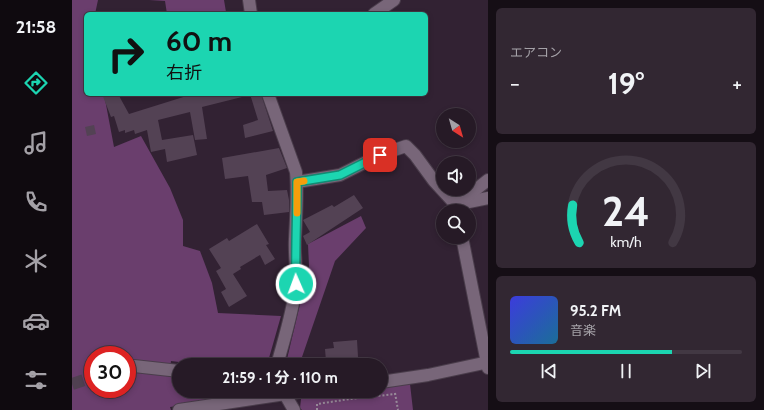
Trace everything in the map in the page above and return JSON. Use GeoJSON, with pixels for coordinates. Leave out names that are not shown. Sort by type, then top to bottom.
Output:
{"type":"FeatureCollection","features":[{"type":"Feature","properties":{"kind":"street"},"geometry":{"type":"LineString","coordinates":[[249,0],[251,12]]}},
{"type":"Feature","properties":{"kind":"street"},"geometry":{"type":"LineString","coordinates":[[377,12],[394,0]]}},
{"type":"Feature","properties":{"kind":"street"},"geometry":{"type":"LineString","coordinates":[[269,96],[296,172],[297,182],[297,216],[294,239],[296,284],[291,313],[279,358]]}},
{"type":"Feature","properties":{"kind":"street"},"geometry":{"type":"LineString","coordinates":[[297,182],[340,175],[380,155],[406,146],[415,155],[453,204]]}},
{"type":"Feature","properties":{"kind":"street"},"geometry":{"type":"LineString","coordinates":[[461,204],[488,180]]}},
{"type":"Feature","properties":{"kind":"street"},"geometry":{"type":"LineString","coordinates":[[469,204],[488,198]]}},
{"type":"Feature","properties":{"kind":"street"},"geometry":{"type":"LineString","coordinates":[[388,381],[488,364],[463,244]]}},
{"type":"Feature","properties":{"kind":"street"},"geometry":{"type":"LineString","coordinates":[[136,366],[172,371]]}},
{"type":"Feature","properties":{"kind":"street"},"geometry":{"type":"LineString","coordinates":[[179,410],[238,398]]}},
{"type":"Feature","properties":{"kind":"street"},"geometry":{"type":"LineString","coordinates":[[287,398],[294,410]]}},
{"type":"Feature","properties":{"kind":"path"},"geometry":{"type":"LineString","coordinates":[[317,410],[317,404],[395,394],[398,410]]}},
{"type":"Feature","properties":{"kind":"shaded area"},"geometry":{"type":"Polygon","coordinates":[[[72,0],[98,0],[95,12],[84,12],[84,96],[104,96],[114,147],[141,136],[170,188],[183,220],[183,246],[200,251],[212,283],[218,313],[281,316],[269,358],[172,358],[169,376],[172,376],[172,398],[225,399],[170,407],[171,410],[72,410],[72,0]]]}},
{"type":"Feature","properties":{"kind":"shaded area"},"geometry":{"type":"Polygon","coordinates":[[[149,0],[224,0],[226,12],[167,12],[165,1],[149,0]]]}},
{"type":"Feature","properties":{"kind":"shaded area"},"geometry":{"type":"Polygon","coordinates":[[[361,216],[366,228],[335,261],[302,357],[287,358],[309,266],[308,244],[361,216]]]}},
{"type":"Feature","properties":{"kind":"shaded area"},"geometry":{"type":"Polygon","coordinates":[[[410,384],[413,410],[302,410],[300,408],[301,399],[308,398],[388,398],[388,387],[410,384]]]}},
{"type":"Feature","properties":{"kind":"building"},"geometry":{"type":"Polygon","coordinates":[[[103,96],[119,96],[129,114],[187,96],[246,96],[202,107],[207,139],[195,140],[190,112],[158,120],[162,140],[193,135],[197,155],[167,162],[165,149],[151,152],[147,130],[135,134],[134,130],[125,133],[125,130],[119,132],[114,116],[111,117],[103,96]]]}},
{"type":"Feature","properties":{"kind":"building"},"geometry":{"type":"Polygon","coordinates":[[[251,96],[262,96],[273,131],[245,138],[243,125],[258,120],[251,96]]]}},
{"type":"Feature","properties":{"kind":"building"},"geometry":{"type":"Polygon","coordinates":[[[94,125],[96,134],[87,136],[85,127],[94,125]]]}},
{"type":"Feature","properties":{"kind":"building"},"geometry":{"type":"Polygon","coordinates":[[[279,148],[287,168],[266,175],[268,191],[287,190],[289,212],[264,215],[262,202],[252,202],[248,176],[225,179],[222,158],[279,148]]]}},
{"type":"Feature","properties":{"kind":"building"},"geometry":{"type":"Polygon","coordinates":[[[354,195],[363,208],[307,245],[303,236],[310,232],[303,220],[332,205],[334,207],[354,195]]]}},
{"type":"Feature","properties":{"kind":"building"},"geometry":{"type":"Polygon","coordinates":[[[257,224],[269,244],[266,245],[275,259],[265,265],[260,255],[240,267],[241,269],[233,274],[247,296],[229,307],[221,292],[226,289],[216,271],[221,268],[209,249],[227,238],[229,241],[257,224]]]}},
{"type":"Feature","properties":{"kind":"building"},"geometry":{"type":"Polygon","coordinates":[[[357,340],[358,357],[326,358],[325,349],[334,348],[333,342],[357,340]]]}},
{"type":"Feature","properties":{"kind":"tunnel"},"geometry":{"type":"LineString","coordinates":[[72,384],[84,380]]}},
{"type":"Feature","properties":{"kind":"slow traffic"},"geometry":{"type":"LineString","coordinates":[[297,213],[297,182],[304,181]]}},
{"type":"Feature","properties":{"kind":"route"},"geometry":{"type":"LineString","coordinates":[[296,284],[294,239],[297,216],[297,182],[340,175],[380,155]]}}]}
